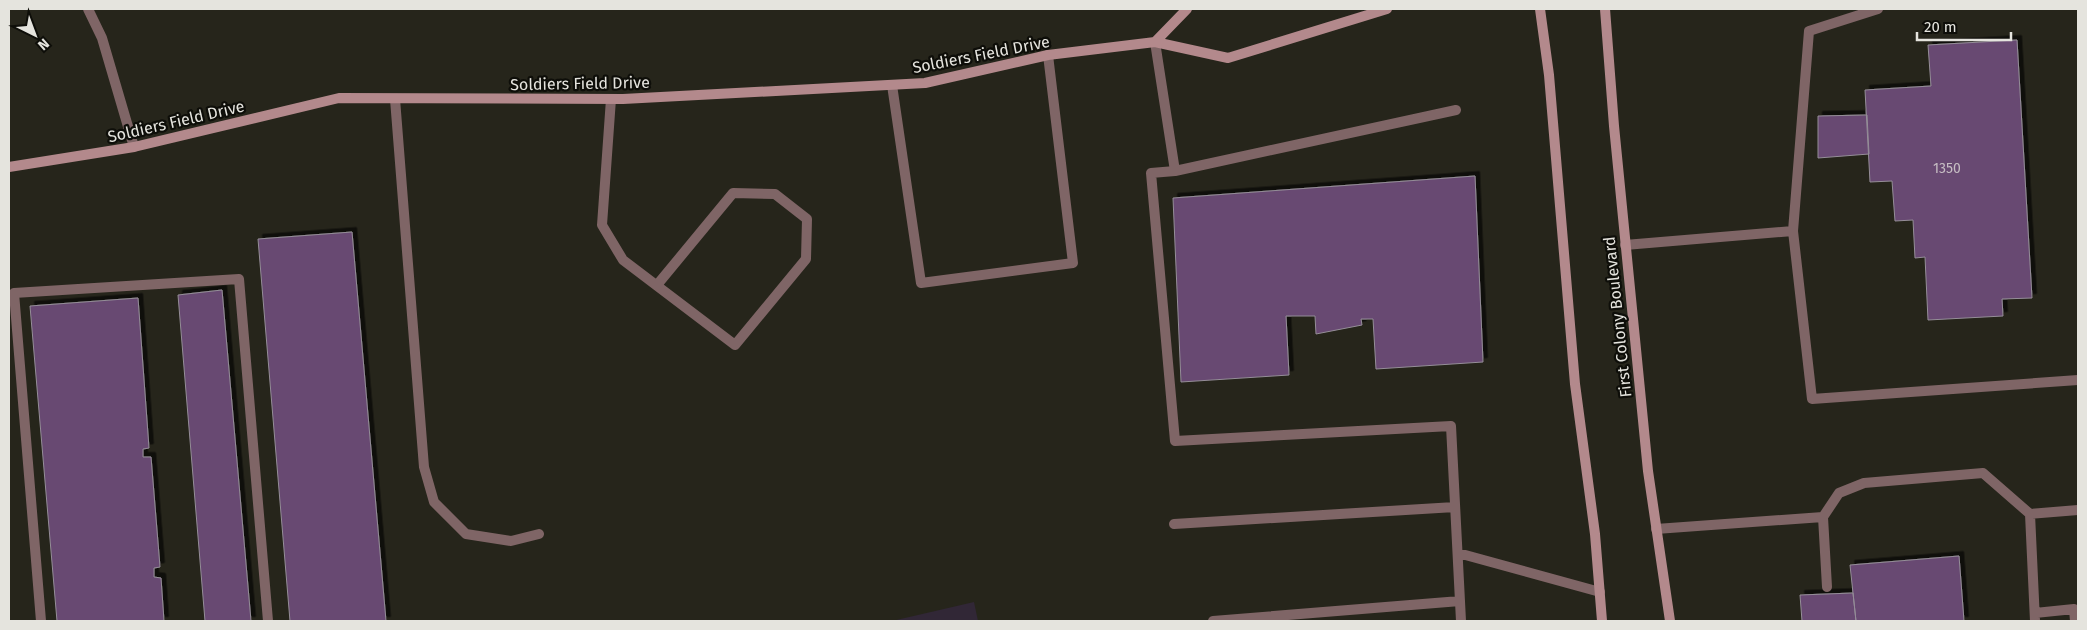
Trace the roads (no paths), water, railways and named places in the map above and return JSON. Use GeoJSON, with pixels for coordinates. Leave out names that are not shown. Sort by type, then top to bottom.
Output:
{"type":"FeatureCollection","features":[{"type":"Feature","properties":{"kind":"street"},"geometry":{"type":"LineString","coordinates":[[88,9],[102,38],[134,147]]}},
{"type":"Feature","properties":{"kind":"street"},"geometry":{"type":"LineString","coordinates":[[1175,171],[1155,42],[1187,9]]}},
{"type":"Feature","properties":{"kind":"street","name":"Soldiers Field Drive"},"geometry":{"type":"LineString","coordinates":[[9,167],[134,147],[339,98],[611,99],[925,83],[1048,55],[1155,42],[1228,58],[1387,9]]}},
{"type":"Feature","properties":{"kind":"street"},"geometry":{"type":"LineString","coordinates":[[1540,9],[1549,75],[1575,384],[1596,534],[1602,621]]}},
{"type":"Feature","properties":{"kind":"street","name":"First Colony Boulevard"},"geometry":{"type":"LineString","coordinates":[[1605,9],[1625,245],[1648,471],[1670,621]]}},
{"type":"Feature","properties":{"kind":"street"},"geometry":{"type":"LineString","coordinates":[[1878,9],[1809,31],[1793,230],[1812,400],[2078,380]]}},
{"type":"Feature","properties":{"kind":"street"},"geometry":{"type":"LineString","coordinates":[[892,85],[921,282],[1073,263],[1048,55]]}},
{"type":"Feature","properties":{"kind":"street"},"geometry":{"type":"LineString","coordinates":[[395,98],[424,467],[434,502],[466,534],[511,541],[539,534]]}},
{"type":"Feature","properties":{"kind":"street"},"geometry":{"type":"LineString","coordinates":[[611,99],[602,225],[623,260],[735,346],[806,259],[807,218],[775,194],[734,193],[657,285]]}},
{"type":"Feature","properties":{"kind":"street"},"geometry":{"type":"LineString","coordinates":[[1456,110],[1175,171],[1152,173],[1176,441],[1450,426],[1461,621]]}},
{"type":"Feature","properties":{"kind":"street"},"geometry":{"type":"LineString","coordinates":[[1625,245],[1793,230]]}},
{"type":"Feature","properties":{"kind":"street"},"geometry":{"type":"LineString","coordinates":[[41,621],[14,293],[239,279],[268,621]]}},
{"type":"Feature","properties":{"kind":"street"},"geometry":{"type":"LineString","coordinates":[[1827,588],[1823,516],[1839,493],[1864,483],[1983,473],[2030,514],[2078,510]]}},
{"type":"Feature","properties":{"kind":"street"},"geometry":{"type":"LineString","coordinates":[[1174,524],[1456,507]]}},
{"type":"Feature","properties":{"kind":"street"},"geometry":{"type":"LineString","coordinates":[[2030,514],[2035,617],[2074,609],[2075,621]]}},
{"type":"Feature","properties":{"kind":"street"},"geometry":{"type":"LineString","coordinates":[[1656,529],[1823,516]]}},
{"type":"Feature","properties":{"kind":"street"},"geometry":{"type":"LineString","coordinates":[[1458,553],[1600,592]]}},
{"type":"Feature","properties":{"kind":"street"},"geometry":{"type":"LineString","coordinates":[[1213,621],[1460,600]]}}]}
